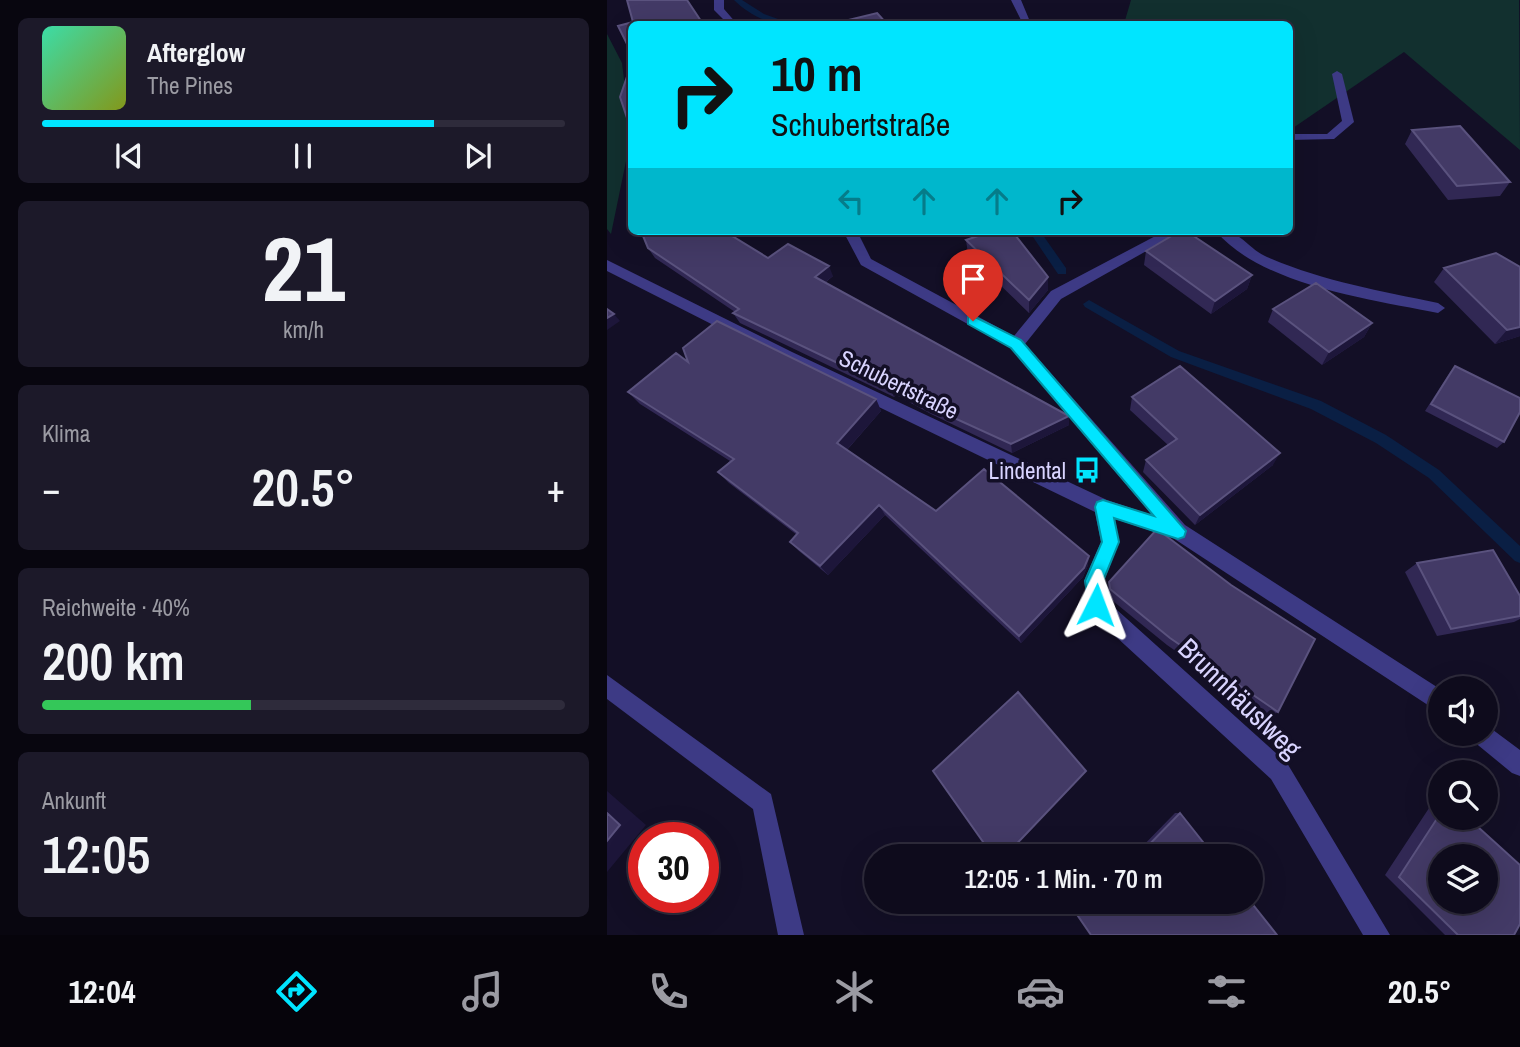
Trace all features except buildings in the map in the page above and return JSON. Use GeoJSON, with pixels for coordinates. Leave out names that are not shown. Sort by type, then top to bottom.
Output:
{"type":"FeatureCollection","features":[{"type":"Feature","properties":{"kind":"street"},"geometry":{"type":"LineString","coordinates":[[718,0],[719,10],[730,21]]}},
{"type":"Feature","properties":{"kind":"street"},"geometry":{"type":"LineString","coordinates":[[1017,0],[1026,21]]}},
{"type":"Feature","properties":{"kind":"street"},"geometry":{"type":"LineString","coordinates":[[1293,137],[1330,137],[1348,122],[1337,74]]}},
{"type":"Feature","properties":{"kind":"street"},"geometry":{"type":"LineString","coordinates":[[852,235],[866,261],[1016,344],[1178,531],[1428,694]]}},
{"type":"Feature","properties":{"kind":"street"},"geometry":{"type":"LineString","coordinates":[[1016,344],[1057,295],[1168,235]]}},
{"type":"Feature","properties":{"kind":"street"},"geometry":{"type":"LineString","coordinates":[[1228,235],[1259,260],[1327,285],[1438,308]]}},
{"type":"Feature","properties":{"kind":"street","name":"Schubertstraße"},"geometry":{"type":"LineString","coordinates":[[607,265],[787,356],[1103,507],[1178,531]]}},
{"type":"Feature","properties":{"kind":"street","name":"Brunnhäuslweg"},"geometry":{"type":"LineString","coordinates":[[1103,507],[1110,542],[1094,581],[1096,605],[1279,771],[1377,935]]}},
{"type":"Feature","properties":{"kind":"street"},"geometry":{"type":"LineString","coordinates":[[607,685],[763,802],[791,935]]}},
{"type":"Feature","properties":{"kind":"street"},"geometry":{"type":"LineString","coordinates":[[1497,746],[1520,765]]}},
{"type":"Feature","properties":{"kind":"green space"},"geometry":{"type":"Polygon","coordinates":[[[1131,0],[1519,0],[1520,150],[1404,52],[1293,128],[1293,21],[1125,21],[1131,0]]]}},
{"type":"Feature","properties":{"kind":"green space"},"geometry":{"type":"Polygon","coordinates":[[[607,34],[622,63],[628,112],[628,152],[611,234],[607,229],[607,34]]]}},
{"type":"Feature","properties":{"kind":"waterway"},"geometry":{"type":"LineString","coordinates":[[738,0],[749,9],[774,21]]}},
{"type":"Feature","properties":{"kind":"waterway"},"geometry":{"type":"LineString","coordinates":[[1037,235],[1062,271]]}},
{"type":"Feature","properties":{"kind":"waterway"},"geometry":{"type":"LineString","coordinates":[[1089,304],[1175,354],[1316,405],[1381,439],[1434,474],[1520,556]]}},
{"type":"Feature","properties":{"kind":"place","name":"Lindental"},"geometry":{"type":"Point","coordinates":[1087,470]}},
{"type":"Feature","properties":{"kind":"route"},"geometry":{"type":"LineString","coordinates":[[973,321],[1016,344],[1178,531],[1103,507],[1110,542],[1094,581],[1096,605]]}}]}
